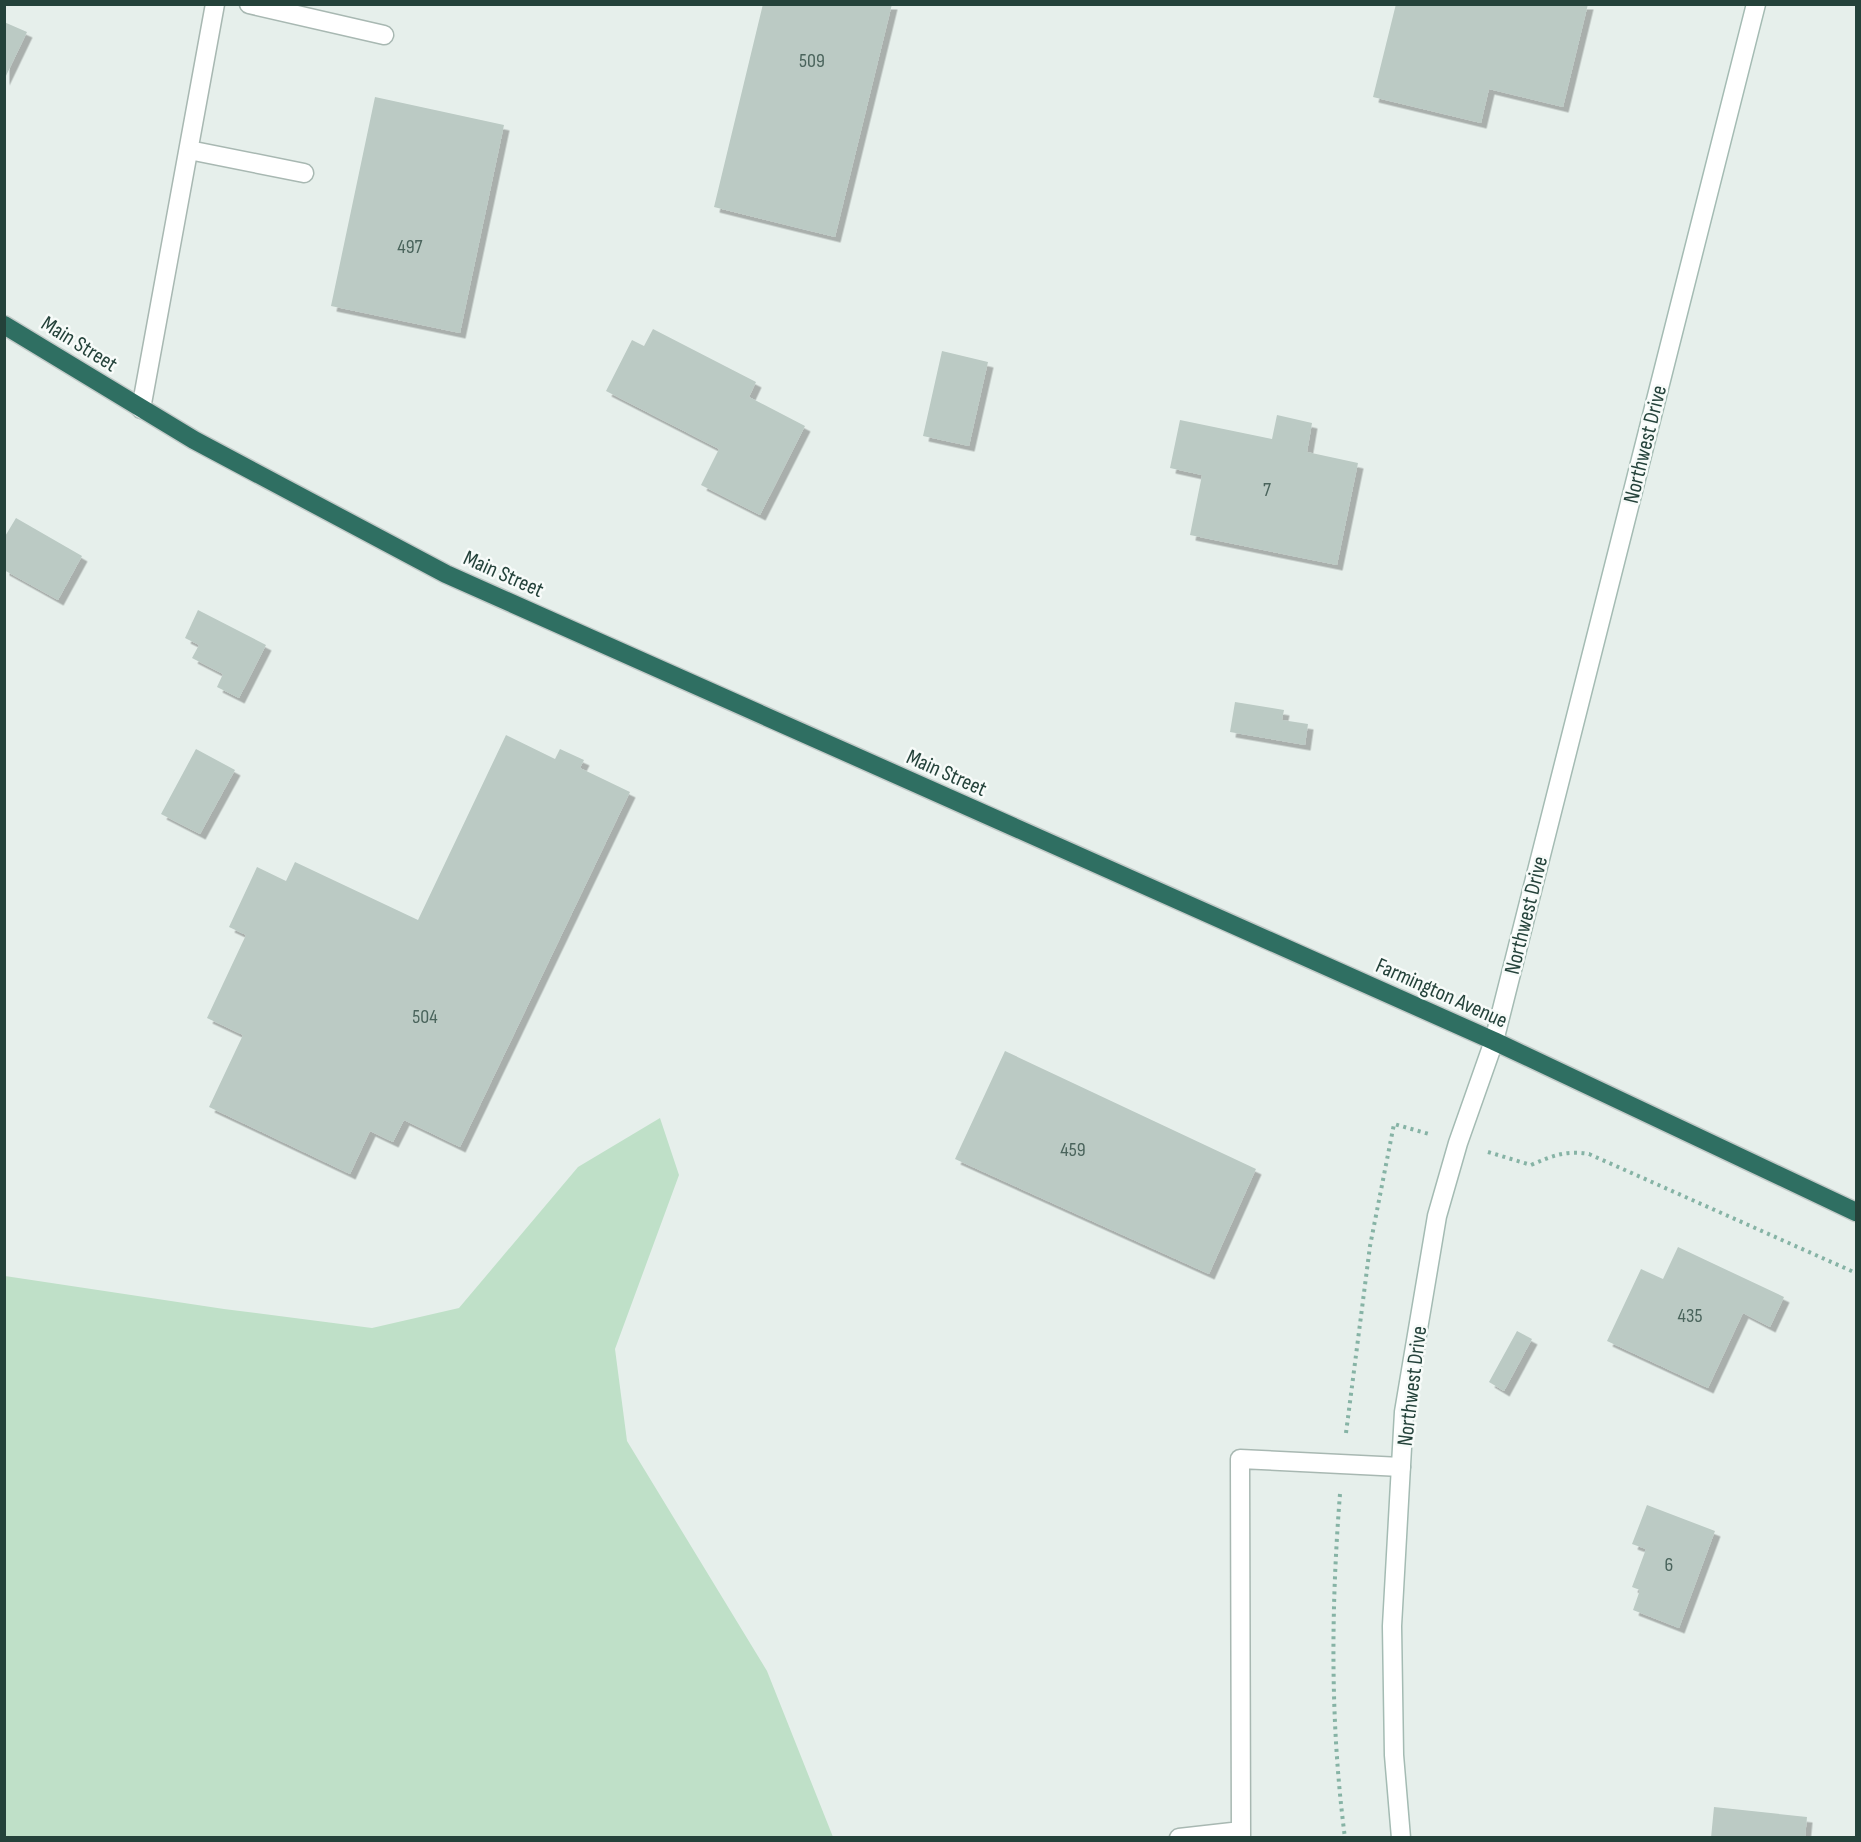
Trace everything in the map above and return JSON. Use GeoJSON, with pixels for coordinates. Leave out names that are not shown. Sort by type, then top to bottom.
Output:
{"type":"FeatureCollection","features":[{"type":"Feature","properties":{"kind":"highway","name":"Main Street"},"geometry":{"type":"LineString","coordinates":[[4,325],[194,440],[446,574],[1005,824]]}},
{"type":"Feature","properties":{"kind":"highway","name":"Farmington Avenue"},"geometry":{"type":"LineString","coordinates":[[1005,824],[1494,1041],[1857,1212]]}},
{"type":"Feature","properties":{"kind":"main road"},"geometry":{"type":"LineString","coordinates":[[141,409],[215,4]]}},
{"type":"Feature","properties":{"kind":"main road"},"geometry":{"type":"LineString","coordinates":[[249,4],[384,35]]}},
{"type":"Feature","properties":{"kind":"main road","name":"Northwest Drive"},"geometry":{"type":"LineString","coordinates":[[1401,1838],[1394,1755],[1392,1626],[1404,1412],[1437,1216],[1458,1143],[1494,1041],[1756,4]]}},
{"type":"Feature","properties":{"kind":"main road"},"geometry":{"type":"LineString","coordinates":[[189,150],[304,173]]}},
{"type":"Feature","properties":{"kind":"main road"},"geometry":{"type":"LineString","coordinates":[[1179,1838],[1241,1834],[1240,1459],[1401,1467]]}},
{"type":"Feature","properties":{"kind":"path"},"geometry":{"type":"LineString","coordinates":[[1531,1164],[1557,1153],[1571,1151],[1589,1154],[1857,1273]]}},
{"type":"Feature","properties":{"kind":"green space"},"geometry":{"type":"Polygon","coordinates":[[[660,1118],[679,1175],[615,1349],[627,1441],[767,1671],[833,1837],[5,1837],[5,1276],[224,1309],[372,1328],[459,1308],[578,1167],[660,1118]]]}},
{"type":"Feature","properties":{"kind":"building"},"geometry":{"type":"Polygon","coordinates":[[[763,4],[892,4],[835,237],[714,207],[763,4]]]}},
{"type":"Feature","properties":{"kind":"building"},"geometry":{"type":"Polygon","coordinates":[[[1396,4],[1588,4],[1563,107],[1489,89],[1481,123],[1373,97],[1396,4]]]}},
{"type":"Feature","properties":{"kind":"building"},"geometry":{"type":"Polygon","coordinates":[[[4,22],[27,32],[4,80],[4,22]]]}},
{"type":"Feature","properties":{"kind":"building"},"geometry":{"type":"Polygon","coordinates":[[[375,97],[504,125],[460,333],[331,306],[375,97]]]}},
{"type":"Feature","properties":{"kind":"building"},"geometry":{"type":"Polygon","coordinates":[[[653,329],[756,382],[749,397],[805,426],[760,515],[701,485],[719,449],[606,391],[632,340],[644,346],[653,329]]]}},
{"type":"Feature","properties":{"kind":"building"},"geometry":{"type":"Polygon","coordinates":[[[942,351],[988,362],[969,446],[923,436],[942,351]]]}},
{"type":"Feature","properties":{"kind":"building"},"geometry":{"type":"Polygon","coordinates":[[[1277,415],[1312,423],[1307,452],[1358,463],[1337,565],[1190,535],[1202,475],[1170,468],[1180,420],[1272,439],[1277,415]]]}},
{"type":"Feature","properties":{"kind":"building"},"geometry":{"type":"Polygon","coordinates":[[[16,518],[82,556],[58,600],[4,570],[4,538],[16,518]]]}},
{"type":"Feature","properties":{"kind":"building"},"geometry":{"type":"Polygon","coordinates":[[[198,610],[266,645],[239,698],[217,687],[223,674],[192,658],[199,645],[185,638],[198,610]]]}},
{"type":"Feature","properties":{"kind":"building"},"geometry":{"type":"Polygon","coordinates":[[[1235,702],[1284,710],[1282,720],[1308,724],[1305,745],[1230,732],[1235,702]]]}},
{"type":"Feature","properties":{"kind":"building"},"geometry":{"type":"Polygon","coordinates":[[[506,735],[555,759],[560,749],[584,760],[580,768],[630,792],[460,1147],[404,1120],[393,1142],[370,1131],[350,1174],[209,1107],[243,1035],[207,1018],[246,935],[229,927],[257,867],[286,881],[295,862],[418,920],[506,735]]]}},
{"type":"Feature","properties":{"kind":"building"},"geometry":{"type":"Polygon","coordinates":[[[196,749],[235,770],[200,834],[161,814],[196,749]]]}},
{"type":"Feature","properties":{"kind":"building"},"geometry":{"type":"Polygon","coordinates":[[[1005,1051],[1256,1169],[1209,1274],[955,1159],[1005,1051]]]}},
{"type":"Feature","properties":{"kind":"building"},"geometry":{"type":"Polygon","coordinates":[[[1678,1247],[1784,1297],[1770,1327],[1743,1313],[1708,1388],[1607,1341],[1641,1269],[1663,1279],[1678,1247]]]}},
{"type":"Feature","properties":{"kind":"building"},"geometry":{"type":"Polygon","coordinates":[[[1517,1331],[1532,1339],[1504,1391],[1489,1382],[1517,1331]]]}},
{"type":"Feature","properties":{"kind":"building"},"geometry":{"type":"Polygon","coordinates":[[[1647,1505],[1715,1531],[1679,1628],[1633,1610],[1640,1590],[1632,1587],[1646,1549],[1632,1544],[1647,1505]]]}},
{"type":"Feature","properties":{"kind":"building"},"geometry":{"type":"Polygon","coordinates":[[[1714,1807],[1807,1817],[1805,1838],[1711,1838],[1714,1807]]]}}]}
